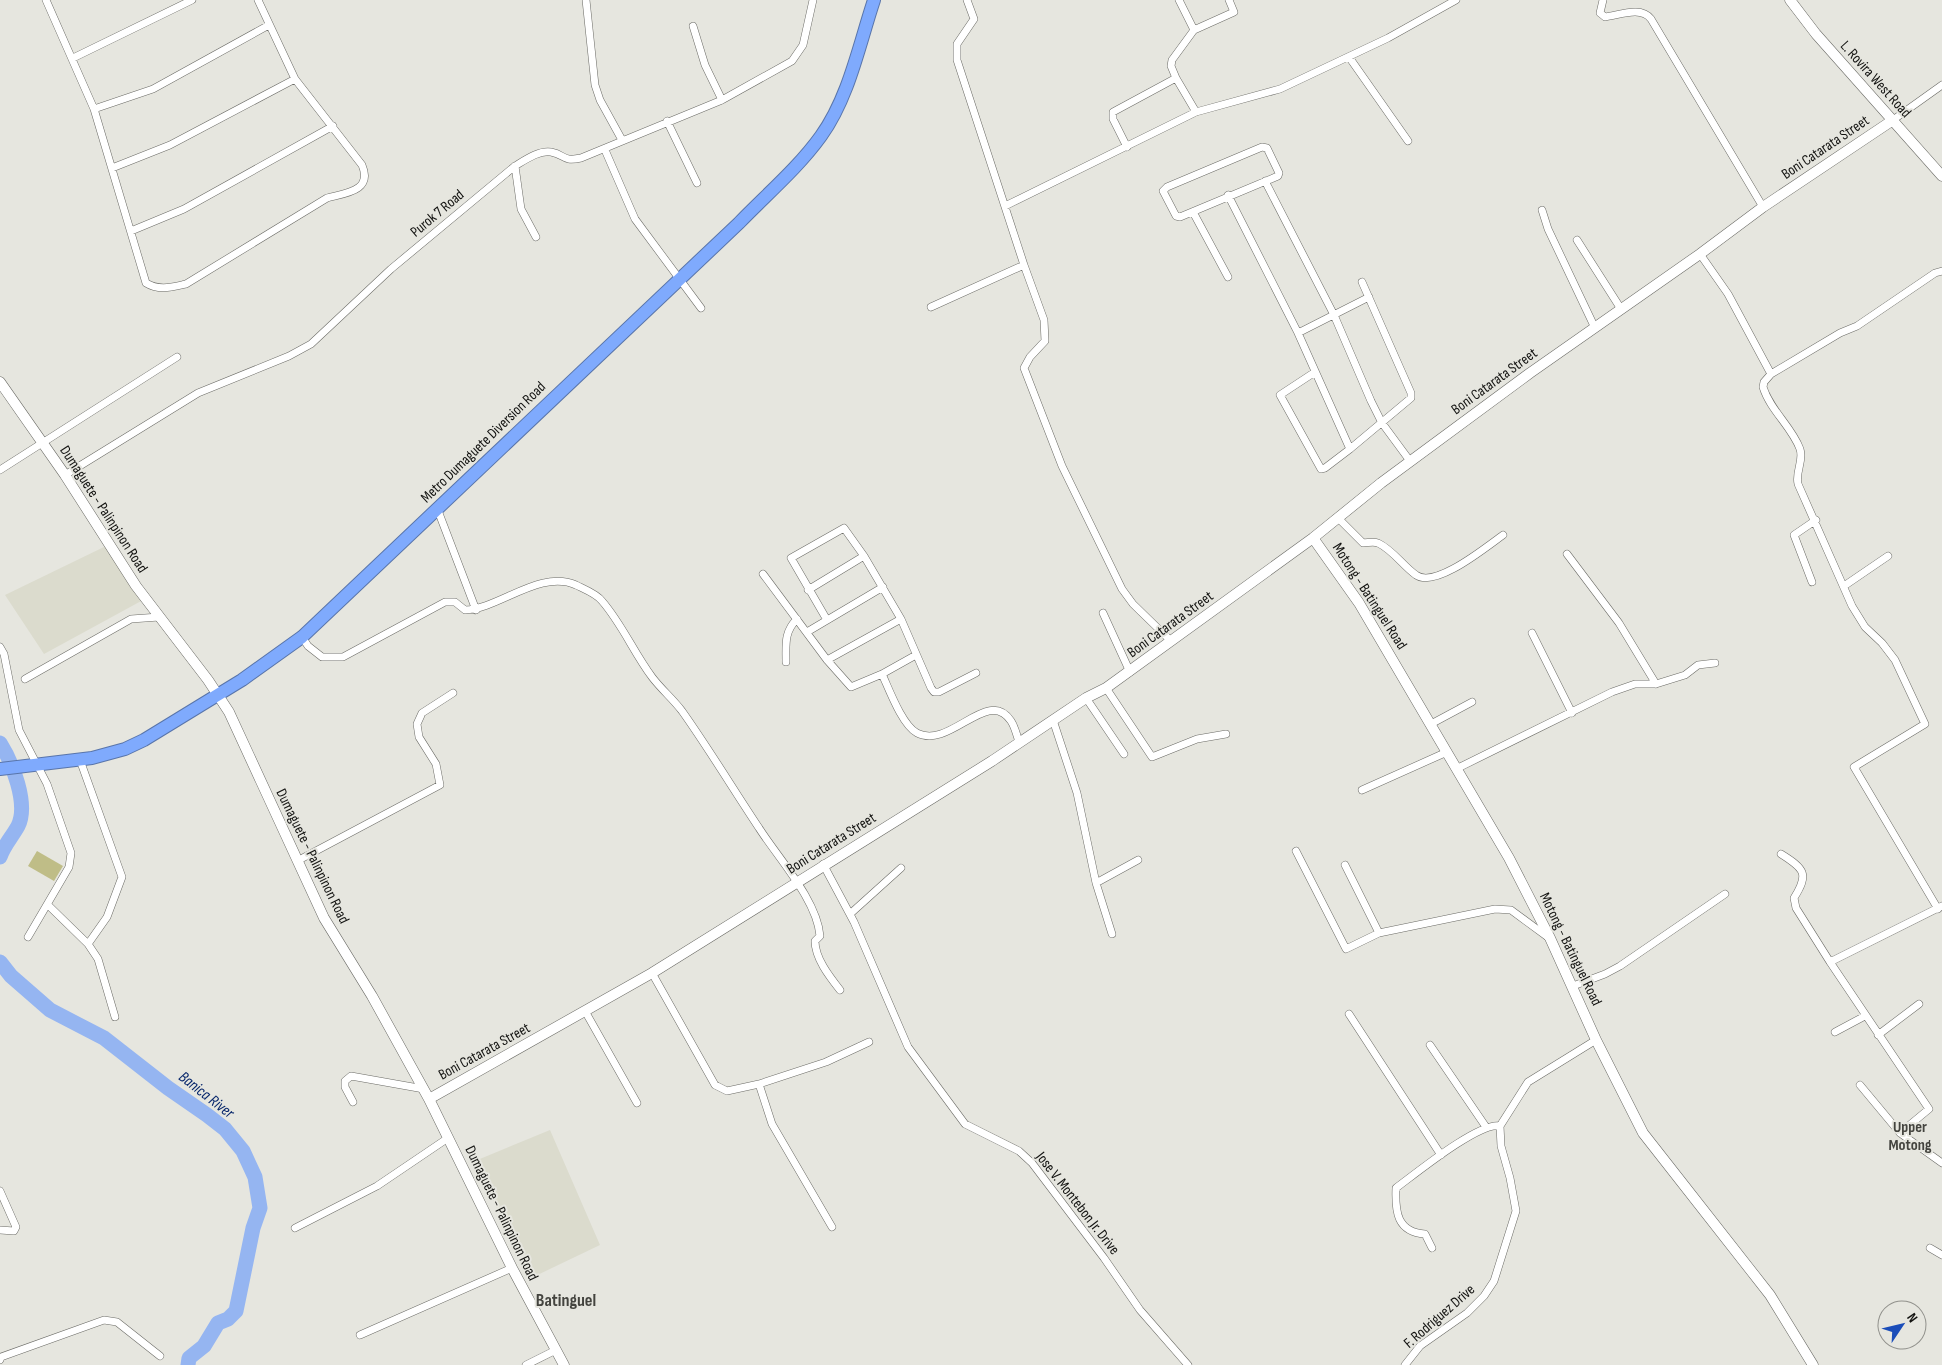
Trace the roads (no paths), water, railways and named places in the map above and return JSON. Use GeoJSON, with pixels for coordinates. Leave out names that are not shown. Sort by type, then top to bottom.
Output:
{"type":"FeatureCollection","features":[{"type":"Feature","properties":{"kind":"highway","name":"Metro Dumaguete Diversion Road"},"geometry":{"type":"LineString","coordinates":[[0,770],[80,760],[107,755],[131,746],[218,694],[302,636],[770,192],[821,136],[837,107],[874,0]]}},
{"type":"Feature","properties":{"kind":"street"},"geometry":{"type":"LineString","coordinates":[[46,0],[94,108],[146,283],[153,288],[186,284],[327,198],[361,186],[365,181],[366,173],[362,165],[295,79],[258,0]]}},
{"type":"Feature","properties":{"kind":"street"},"geometry":{"type":"LineString","coordinates":[[73,58],[192,0]]}},
{"type":"Feature","properties":{"kind":"street"},"geometry":{"type":"LineString","coordinates":[[586,0],[595,85],[600,100],[622,140]]}},
{"type":"Feature","properties":{"kind":"street","name":"Purok 7 Road"},"geometry":{"type":"LineString","coordinates":[[65,475],[198,393],[289,356],[311,344],[390,269],[515,166],[537,154],[550,152],[569,161],[605,150],[622,140],[722,100],[792,61],[803,45],[813,0]]}},
{"type":"Feature","properties":{"kind":"street"},"geometry":{"type":"LineString","coordinates":[[967,0],[974,19],[957,44],[957,60],[1024,265],[1044,320],[1045,341],[1030,357],[1024,368],[1062,466],[1122,589],[1133,604],[1171,641]]}},
{"type":"Feature","properties":{"kind":"street"},"geometry":{"type":"LineString","coordinates":[[1179,0],[1194,30]]}},
{"type":"Feature","properties":{"kind":"street"},"geometry":{"type":"LineString","coordinates":[[1196,112],[1176,78],[1171,66],[1172,60],[1194,30],[1231,14],[1234,9],[1229,0]]}},
{"type":"Feature","properties":{"kind":"street"},"geometry":{"type":"LineString","coordinates":[[1005,206],[1196,112],[1280,89],[1388,38],[1456,0]]}},
{"type":"Feature","properties":{"kind":"street"},"geometry":{"type":"LineString","coordinates":[[1603,0],[1600,13],[1605,17],[1638,12],[1646,14],[1651,19],[1763,207]]}},
{"type":"Feature","properties":{"kind":"street","name":"L. Rovira West Road"},"geometry":{"type":"LineString","coordinates":[[1790,0],[1816,34],[1942,176]]}},
{"type":"Feature","properties":{"kind":"street"},"geometry":{"type":"LineString","coordinates":[[94,108],[153,89],[269,25]]}},
{"type":"Feature","properties":{"kind":"street"},"geometry":{"type":"LineString","coordinates":[[692,26],[705,65],[722,100]]}},
{"type":"Feature","properties":{"kind":"street"},"geometry":{"type":"LineString","coordinates":[[1348,57],[1408,141]]}},
{"type":"Feature","properties":{"kind":"street"},"geometry":{"type":"LineString","coordinates":[[1128,147],[1113,119],[1113,112],[1176,78]]}},
{"type":"Feature","properties":{"kind":"street"},"geometry":{"type":"LineString","coordinates":[[112,168],[170,145],[295,79]]}},
{"type":"Feature","properties":{"kind":"street"},"geometry":{"type":"LineString","coordinates":[[1893,120],[1942,85]]}},
{"type":"Feature","properties":{"kind":"street","name":"Boni Catarata Street"},"geometry":{"type":"LineString","coordinates":[[429,1099],[652,973],[1130,672],[1313,538],[1410,461],[1763,207],[1893,120]]}},
{"type":"Feature","properties":{"kind":"street"},"geometry":{"type":"LineString","coordinates":[[667,121],[697,183]]}},
{"type":"Feature","properties":{"kind":"street"},"geometry":{"type":"LineString","coordinates":[[132,232],[184,209],[333,126]]}},
{"type":"Feature","properties":{"kind":"street"},"geometry":{"type":"LineString","coordinates":[[1262,147],[1267,148],[1279,173],[1276,177],[1265,181],[1228,195],[1180,217],[1176,216],[1163,191],[1262,147]]}},
{"type":"Feature","properties":{"kind":"street"},"geometry":{"type":"LineString","coordinates":[[605,150],[635,219],[701,308]]}},
{"type":"Feature","properties":{"kind":"street"},"geometry":{"type":"LineString","coordinates":[[515,166],[521,209],[536,237]]}},
{"type":"Feature","properties":{"kind":"street"},"geometry":{"type":"LineString","coordinates":[[1265,181],[1334,315],[1382,423],[1410,461]]}},
{"type":"Feature","properties":{"kind":"street"},"geometry":{"type":"LineString","coordinates":[[1228,195],[1298,334],[1350,449]]}},
{"type":"Feature","properties":{"kind":"street"},"geometry":{"type":"LineString","coordinates":[[1542,210],[1548,229],[1595,328]]}},
{"type":"Feature","properties":{"kind":"street"},"geometry":{"type":"LineString","coordinates":[[1193,212],[1228,277]]}},
{"type":"Feature","properties":{"kind":"street"},"geometry":{"type":"LineString","coordinates":[[1576,240],[1621,309]]}},
{"type":"Feature","properties":{"kind":"street"},"geometry":{"type":"LineString","coordinates":[[1700,254],[1728,294],[1771,374]]}},
{"type":"Feature","properties":{"kind":"street"},"geometry":{"type":"LineString","coordinates":[[931,307],[1024,265]]}},
{"type":"Feature","properties":{"kind":"street"},"geometry":{"type":"LineString","coordinates":[[1830,962],[1940,907],[1854,767],[1925,724],[1895,660],[1858,616],[1796,478],[1801,460],[1799,447],[1765,391],[1764,382],[1771,374],[1857,326],[1935,273],[1942,271]]}},
{"type":"Feature","properties":{"kind":"street"},"geometry":{"type":"LineString","coordinates":[[1316,372],[1280,395],[1321,469],[1350,449],[1407,403],[1411,393],[1362,282]]}},
{"type":"Feature","properties":{"kind":"street"},"geometry":{"type":"LineString","coordinates":[[1298,334],[1369,297]]}},
{"type":"Feature","properties":{"kind":"street"},"geometry":{"type":"LineString","coordinates":[[0,470],[177,357]]}},
{"type":"Feature","properties":{"kind":"street","name":"Dumaguete - Palinpinon Road"},"geometry":{"type":"LineString","coordinates":[[0,382],[43,442],[136,586],[218,694],[237,729],[324,918],[372,996],[424,1089],[512,1268],[564,1365]]}},
{"type":"Feature","properties":{"kind":"street"},"geometry":{"type":"LineString","coordinates":[[437,508],[476,610]]}},
{"type":"Feature","properties":{"kind":"street"},"geometry":{"type":"LineString","coordinates":[[1338,518],[1363,543],[1376,542],[1403,562],[1416,575],[1429,578],[1446,572],[1503,535]]}},
{"type":"Feature","properties":{"kind":"street"},"geometry":{"type":"LineString","coordinates":[[1812,582],[1794,535],[1816,520]]}},
{"type":"Feature","properties":{"kind":"street"},"geometry":{"type":"LineString","coordinates":[[827,620],[792,561],[793,556],[844,528],[864,556],[901,619],[934,692],[939,692],[976,673]]}},
{"type":"Feature","properties":{"kind":"street","name":"Motong - Batinguel Road"},"geometry":{"type":"LineString","coordinates":[[1313,538],[1359,603],[1509,858],[1550,938],[1596,1040],[1643,1133],[1770,1295],[1813,1365]]}},
{"type":"Feature","properties":{"kind":"street"},"geometry":{"type":"LineString","coordinates":[[1567,554],[1618,622],[1656,684]]}},
{"type":"Feature","properties":{"kind":"street"},"geometry":{"type":"LineString","coordinates":[[808,590],[864,556]]}},
{"type":"Feature","properties":{"kind":"street"},"geometry":{"type":"LineString","coordinates":[[1844,586],[1888,556]]}},
{"type":"Feature","properties":{"kind":"street"},"geometry":{"type":"LineString","coordinates":[[764,574],[827,660],[851,687],[882,674],[916,655]]}},
{"type":"Feature","properties":{"kind":"street"},"geometry":{"type":"LineString","coordinates":[[302,636],[308,646],[322,657],[343,657],[445,602],[455,602],[464,610],[476,610],[547,582],[574,584],[601,599],[652,677],[680,710],[760,830],[784,860],[819,927],[820,936],[815,941],[815,948],[824,967],[840,990]]}},
{"type":"Feature","properties":{"kind":"street"},"geometry":{"type":"LineString","coordinates":[[807,632],[883,587]]}},
{"type":"Feature","properties":{"kind":"street"},"geometry":{"type":"LineString","coordinates":[[1103,613],[1130,672]]}},
{"type":"Feature","properties":{"kind":"street"},"geometry":{"type":"LineString","coordinates":[[25,678],[131,619],[159,617]]}},
{"type":"Feature","properties":{"kind":"street"},"geometry":{"type":"LineString","coordinates":[[786,662],[786,635],[788,627],[796,619]]}},
{"type":"Feature","properties":{"kind":"street"},"geometry":{"type":"LineString","coordinates":[[827,660],[901,619]]}},
{"type":"Feature","properties":{"kind":"street"},"geometry":{"type":"LineString","coordinates":[[1532,633],[1572,713]]}},
{"type":"Feature","properties":{"kind":"street"},"geometry":{"type":"LineString","coordinates":[[0,647],[4,654],[19,730],[36,764],[72,853],[69,867],[28,937]]}},
{"type":"Feature","properties":{"kind":"street"},"geometry":{"type":"LineString","coordinates":[[1456,769],[1625,687],[1635,684],[1656,684],[1685,674],[1698,665],[1715,663]]}},
{"type":"Feature","properties":{"kind":"street"},"geometry":{"type":"LineString","coordinates":[[882,674],[906,723],[916,733],[931,737],[946,734],[979,714],[992,710],[1003,712],[1011,722],[1019,742]]}},
{"type":"Feature","properties":{"kind":"street"},"geometry":{"type":"LineString","coordinates":[[1106,688],[1152,757],[1197,739],[1226,734]]}},
{"type":"Feature","properties":{"kind":"street"},"geometry":{"type":"LineString","coordinates":[[297,861],[400,808],[440,785],[436,764],[419,737],[417,724],[422,713],[453,693]]}},
{"type":"Feature","properties":{"kind":"street"},"geometry":{"type":"LineString","coordinates":[[1086,698],[1124,754]]}},
{"type":"Feature","properties":{"kind":"street"},"geometry":{"type":"LineString","coordinates":[[1431,724],[1472,702]]}},
{"type":"Feature","properties":{"kind":"street"},"geometry":{"type":"LineString","coordinates":[[1052,720],[1076,793],[1096,883],[1112,934]]}},
{"type":"Feature","properties":{"kind":"street"},"geometry":{"type":"LineString","coordinates":[[1362,790],[1447,752]]}},
{"type":"Feature","properties":{"kind":"street"},"geometry":{"type":"LineString","coordinates":[[80,760],[122,877],[107,917],[88,944]]}},
{"type":"Feature","properties":{"kind":"street"},"geometry":{"type":"LineString","coordinates":[[1296,851],[1346,949],[1379,933],[1495,909],[1511,910],[1550,938]]}},
{"type":"Feature","properties":{"kind":"street"},"geometry":{"type":"LineString","coordinates":[[1781,854],[1800,867],[1803,872],[1804,880],[1794,898],[1794,903],[1865,1016],[1929,1108],[1900,1133]]}},
{"type":"Feature","properties":{"kind":"street"},"geometry":{"type":"LineString","coordinates":[[1096,883],[1138,860]]}},
{"type":"Feature","properties":{"kind":"street","name":"Jose V. Montebon Jr. Drive"},"geometry":{"type":"LineString","coordinates":[[823,864],[850,914],[908,1047],[965,1124],[1018,1151],[1032,1163],[1104,1258],[1140,1310],[1188,1365]]}},
{"type":"Feature","properties":{"kind":"street"},"geometry":{"type":"LineString","coordinates":[[1345,865],[1379,933]]}},
{"type":"Feature","properties":{"kind":"street"},"geometry":{"type":"LineString","coordinates":[[850,914],[901,868]]}},
{"type":"Feature","properties":{"kind":"street"},"geometry":{"type":"LineString","coordinates":[[1573,986],[1606,974],[1620,966],[1725,894]]}},
{"type":"Feature","properties":{"kind":"street"},"geometry":{"type":"LineString","coordinates":[[48,905],[88,944],[98,960],[115,1017]]}},
{"type":"Feature","properties":{"kind":"street"},"geometry":{"type":"LineString","coordinates":[[652,973],[716,1085],[727,1091],[759,1084],[826,1062],[869,1042]]}},
{"type":"Feature","properties":{"kind":"street"},"geometry":{"type":"LineString","coordinates":[[1878,1035],[1919,1004]]}},
{"type":"Feature","properties":{"kind":"street"},"geometry":{"type":"LineString","coordinates":[[585,1012],[637,1103]]}},
{"type":"Feature","properties":{"kind":"street"},"geometry":{"type":"LineString","coordinates":[[1348,1014],[1441,1156]]}},
{"type":"Feature","properties":{"kind":"street"},"geometry":{"type":"LineString","coordinates":[[1835,1032],[1865,1016]]}},
{"type":"Feature","properties":{"kind":"street"},"geometry":{"type":"LineString","coordinates":[[1432,1248],[1425,1234],[1412,1233],[1403,1226],[1395,1206],[1396,1188],[1486,1127],[1494,1124],[1500,1126],[1528,1082],[1596,1040]]}},
{"type":"Feature","properties":{"kind":"street"},"geometry":{"type":"LineString","coordinates":[[1430,1045],[1486,1127]]}},
{"type":"Feature","properties":{"kind":"street"},"geometry":{"type":"LineString","coordinates":[[353,1102],[345,1087],[345,1081],[351,1076],[424,1089]]}},
{"type":"Feature","properties":{"kind":"street"},"geometry":{"type":"LineString","coordinates":[[759,1084],[772,1124],[832,1227]]}},
{"type":"Feature","properties":{"kind":"street"},"geometry":{"type":"LineString","coordinates":[[1860,1085],[1900,1133],[1942,1163]]}},
{"type":"Feature","properties":{"kind":"street","name":"F. Rodriguez Drive"},"geometry":{"type":"LineString","coordinates":[[1405,1365],[1420,1346],[1467,1313],[1484,1296],[1494,1281],[1516,1211],[1510,1178],[1501,1146],[1500,1126]]}},
{"type":"Feature","properties":{"kind":"street"},"geometry":{"type":"LineString","coordinates":[[295,1228],[377,1186],[448,1138]]}},
{"type":"Feature","properties":{"kind":"street"},"geometry":{"type":"LineString","coordinates":[[0,1191],[16,1227],[14,1231],[0,1230]]}},
{"type":"Feature","properties":{"kind":"street"},"geometry":{"type":"LineString","coordinates":[[1930,1248],[1942,1255]]}},
{"type":"Feature","properties":{"kind":"street"},"geometry":{"type":"LineString","coordinates":[[360,1335],[512,1268]]}},
{"type":"Feature","properties":{"kind":"street"},"geometry":{"type":"LineString","coordinates":[[0,1360],[1,1357],[104,1320],[117,1322],[160,1356]]}},
{"type":"Feature","properties":{"kind":"street"},"geometry":{"type":"LineString","coordinates":[[526,1365],[556,1350]]}},
{"type":"Feature","properties":{"kind":"waterway","name":"Banica River"},"geometry":{"type":"LineString","coordinates":[[0,743],[18,783],[22,806],[18,826],[0,857]]}},
{"type":"Feature","properties":{"kind":"waterway","name":"Banica River"},"geometry":{"type":"LineString","coordinates":[[0,962],[11,976],[50,1010],[104,1038],[225,1129],[243,1151],[255,1177],[260,1208],[253,1228],[236,1311],[228,1319],[218,1323],[204,1346],[189,1358],[188,1365]]}},
{"type":"Feature","properties":{"kind":"district","name":"Upper Motong"},"geometry":{"type":"Point","coordinates":[1910,1135]}},
{"type":"Feature","properties":{"kind":"district","name":"Batinguel"},"geometry":{"type":"Point","coordinates":[566,1300]}}]}
